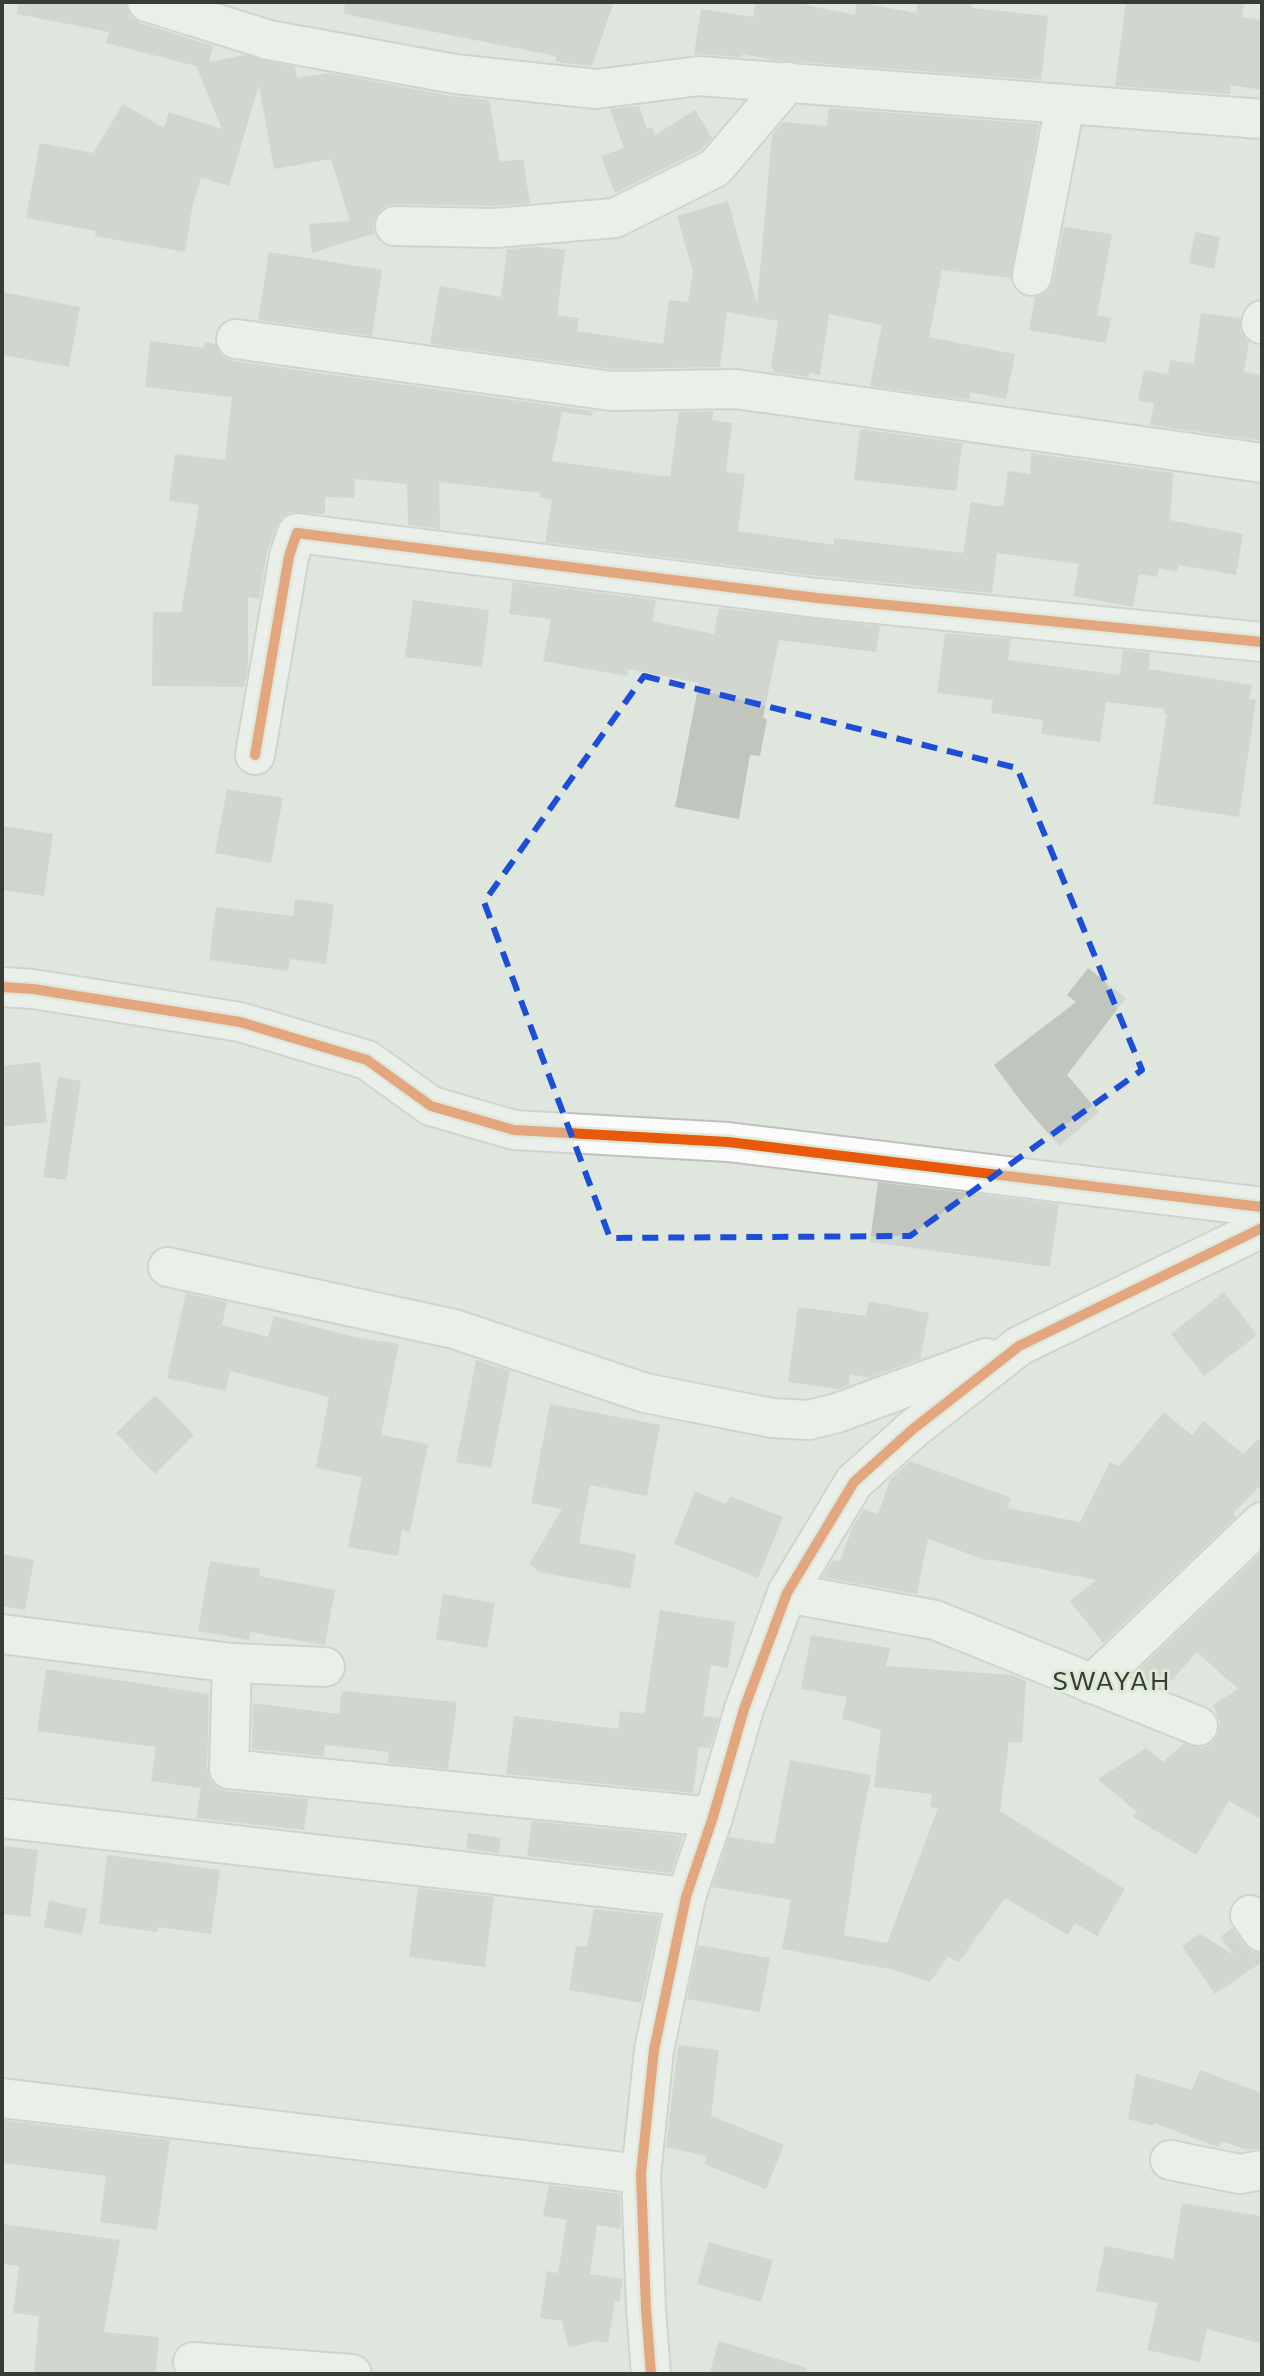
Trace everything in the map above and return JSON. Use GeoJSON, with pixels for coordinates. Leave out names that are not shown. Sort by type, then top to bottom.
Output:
{"type":"FeatureCollection","features":[{"type":"Feature","properties":{"kind":"street"},"geometry":{"type":"LineString","coordinates":[[147,2],[269,40],[455,74],[596,89],[699,76],[1262,119]]}},
{"type":"Feature","properties":{"kind":"street"},"geometry":{"type":"LineString","coordinates":[[395,226],[495,228],[615,218],[715,168],[788,82]]}},
{"type":"Feature","properties":{"kind":"street"},"geometry":{"type":"LineString","coordinates":[[1032,276],[1065,105]]}},
{"type":"Feature","properties":{"kind":"street"},"geometry":{"type":"LineString","coordinates":[[236,339],[611,391],[736,389],[1262,463]]}},
{"type":"Feature","properties":{"kind":"street"},"geometry":{"type":"LineString","coordinates":[[255,755],[289,556],[297,533],[817,598],[1262,642]]}},
{"type":"Feature","properties":{"kind":"street"},"geometry":{"type":"LineString","coordinates":[[2,987],[33,989],[240,1022],[367,1060],[431,1106],[514,1130],[728,1142],[1262,1207]]}},
{"type":"Feature","properties":{"kind":"street"},"geometry":{"type":"LineString","coordinates":[[168,1267],[454,1329],[645,1393],[772,1418],[809,1420],[837,1413],[1019,1346],[1262,1228]]}},
{"type":"Feature","properties":{"kind":"street"},"geometry":{"type":"LineString","coordinates":[[651,2374],[641,2174],[654,2050],[686,1897],[744,1709],[787,1593],[854,1482],[913,1429],[1019,1346]]}},
{"type":"Feature","properties":{"kind":"street"},"geometry":{"type":"LineString","coordinates":[[1092,1684],[1262,1522]]}},
{"type":"Feature","properties":{"kind":"street"},"geometry":{"type":"LineString","coordinates":[[787,1593],[935,1620],[1198,1726]]}},
{"type":"Feature","properties":{"kind":"street"},"geometry":{"type":"LineString","coordinates":[[2,1634],[232,1663],[325,1667]]}},
{"type":"Feature","properties":{"kind":"street"},"geometry":{"type":"LineString","coordinates":[[232,1663],[229,1769],[713,1817]]}},
{"type":"Feature","properties":{"kind":"street"},"geometry":{"type":"LineString","coordinates":[[2,1818],[686,1897]]}},
{"type":"Feature","properties":{"kind":"street"},"geometry":{"type":"LineString","coordinates":[[2,2098],[641,2174]]}},
{"type":"Feature","properties":{"kind":"street"},"geometry":{"type":"LineString","coordinates":[[1170,2160],[1240,2174],[1262,2170]]}},
{"type":"Feature","properties":{"kind":"street"},"geometry":{"type":"LineString","coordinates":[[193,2362],[352,2374]]}},
{"type":"Feature","properties":{"kind":"highlighted area"},"geometry":{"type":"Polygon","coordinates":[[[644,676],[1017,768],[1142,1070],[910,1236],[610,1238],[484,902],[644,676]]]}},
{"type":"Feature","properties":{"kind":"building"},"geometry":{"type":"Polygon","coordinates":[[[18,2],[126,2],[130,16],[140,23],[213,46],[209,62],[244,55],[295,67],[297,78],[329,73],[489,100],[500,162],[523,159],[530,203],[385,206],[377,214],[373,225],[375,233],[312,253],[309,224],[350,221],[331,159],[274,169],[259,85],[229,186],[201,178],[193,203],[185,252],[95,236],[96,231],[26,218],[40,143],[93,153],[123,104],[164,128],[169,112],[222,129],[196,66],[106,43],[109,32],[17,14],[18,2]]]}},
{"type":"Feature","properties":{"kind":"building"},"geometry":{"type":"Polygon","coordinates":[[[345,2],[614,2],[592,66],[563,63],[556,61],[556,56],[344,14],[345,2]]]}},
{"type":"Feature","properties":{"kind":"building"},"geometry":{"type":"Polygon","coordinates":[[[756,2],[806,2],[806,5],[855,15],[857,2],[916,13],[918,2],[973,2],[972,8],[1048,16],[1041,80],[773,60],[743,54],[742,57],[694,54],[701,9],[753,17],[756,2]]]}},
{"type":"Feature","properties":{"kind":"building"},"geometry":{"type":"Polygon","coordinates":[[[1126,2],[1244,2],[1242,17],[1262,20],[1262,90],[1231,85],[1230,94],[1115,86],[1126,2]]]}},
{"type":"Feature","properties":{"kind":"building"},"geometry":{"type":"Polygon","coordinates":[[[639,106],[647,129],[652,127],[655,135],[695,110],[712,138],[701,150],[615,193],[601,156],[624,148],[610,109],[639,106]]]}},
{"type":"Feature","properties":{"kind":"building"},"geometry":{"type":"Polygon","coordinates":[[[829,108],[1039,124],[1011,278],[942,270],[929,337],[1015,354],[1006,399],[970,392],[969,400],[870,386],[882,325],[829,314],[820,375],[809,373],[809,377],[773,372],[778,321],[727,312],[720,367],[612,369],[430,344],[440,286],[501,297],[507,249],[538,247],[565,250],[557,315],[579,318],[577,331],[663,344],[669,300],[688,302],[693,272],[677,216],[728,201],[757,304],[772,135],[783,122],[827,126],[829,108]]]}},
{"type":"Feature","properties":{"kind":"building"},"geometry":{"type":"Polygon","coordinates":[[[1064,227],[1112,234],[1097,315],[1111,318],[1106,343],[1029,330],[1035,297],[1048,291],[1053,281],[1064,227]]]}},
{"type":"Feature","properties":{"kind":"building"},"geometry":{"type":"Polygon","coordinates":[[[1195,232],[1220,237],[1214,269],[1189,263],[1195,232]]]}},
{"type":"Feature","properties":{"kind":"building"},"geometry":{"type":"Polygon","coordinates":[[[269,252],[382,270],[372,336],[258,320],[269,252]]]}},
{"type":"Feature","properties":{"kind":"building"},"geometry":{"type":"Polygon","coordinates":[[[2,292],[80,307],[69,367],[2,355],[2,292]]]}},
{"type":"Feature","properties":{"kind":"building"},"geometry":{"type":"Polygon","coordinates":[[[1201,313],[1240,318],[1240,331],[1249,342],[1244,372],[1262,376],[1262,441],[1150,425],[1154,403],[1138,401],[1144,370],[1168,374],[1170,360],[1194,364],[1201,313]]]}},
{"type":"Feature","properties":{"kind":"building"},"geometry":{"type":"Polygon","coordinates":[[[150,341],[204,348],[205,342],[215,344],[222,356],[233,361],[593,411],[592,416],[562,412],[552,461],[670,477],[679,412],[714,411],[712,420],[732,423],[726,472],[745,474],[738,531],[834,545],[834,538],[963,553],[971,502],[1003,507],[1008,471],[1030,474],[1031,453],[1173,473],[1170,520],[1243,534],[1236,575],[1178,565],[1177,572],[1159,568],[1157,577],[1139,574],[1133,607],[1073,596],[1079,564],[997,553],[992,593],[819,576],[545,542],[552,500],[539,497],[540,493],[439,482],[440,529],[408,525],[407,484],[355,479],[354,498],[325,497],[325,514],[291,512],[282,517],[277,525],[267,552],[259,599],[248,597],[248,667],[244,687],[152,686],[153,612],[181,612],[199,505],[169,501],[175,454],[225,460],[232,397],[145,387],[150,341]]]}},
{"type":"Feature","properties":{"kind":"building"},"geometry":{"type":"Polygon","coordinates":[[[860,429],[962,443],[956,491],[854,480],[860,429]]]}},
{"type":"Feature","properties":{"kind":"building"},"geometry":{"type":"Polygon","coordinates":[[[513,582],[656,600],[652,621],[714,634],[719,608],[880,626],[876,652],[779,640],[763,718],[767,719],[760,756],[750,755],[739,819],[675,807],[699,683],[628,669],[627,676],[543,661],[551,619],[509,614],[513,582]]]}},
{"type":"Feature","properties":{"kind":"building"},"geometry":{"type":"Polygon","coordinates":[[[413,600],[489,610],[482,667],[405,657],[413,600]]]}},
{"type":"Feature","properties":{"kind":"building"},"geometry":{"type":"Polygon","coordinates":[[[945,633],[1011,639],[1008,660],[1120,675],[1123,650],[1150,653],[1149,669],[1252,685],[1249,699],[1256,700],[1239,817],[1153,804],[1167,714],[1164,714],[1165,709],[1106,702],[1100,742],[1041,734],[1043,720],[991,713],[993,700],[937,693],[945,633]]]}},
{"type":"Feature","properties":{"kind":"building"},"geometry":{"type":"Polygon","coordinates":[[[227,789],[283,798],[271,863],[215,853],[227,789]]]}},
{"type":"Feature","properties":{"kind":"building"},"geometry":{"type":"Polygon","coordinates":[[[2,826],[53,834],[44,896],[2,890],[2,826]]]}},
{"type":"Feature","properties":{"kind":"building"},"geometry":{"type":"Polygon","coordinates":[[[295,899],[334,904],[326,964],[290,959],[288,971],[209,960],[216,907],[293,916],[295,899]]]}},
{"type":"Feature","properties":{"kind":"building"},"geometry":{"type":"Polygon","coordinates":[[[1088,968],[1126,998],[1067,1075],[1099,1112],[1059,1146],[994,1065],[1076,1002],[1067,995],[1088,968]]]}},
{"type":"Feature","properties":{"kind":"building"},"geometry":{"type":"Polygon","coordinates":[[[40,1062],[47,1122],[2,1127],[2,1066],[40,1062]]]}},
{"type":"Feature","properties":{"kind":"building"},"geometry":{"type":"Polygon","coordinates":[[[58,1077],[81,1081],[66,1180],[43,1177],[58,1077]]]}},
{"type":"Feature","properties":{"kind":"building"},"geometry":{"type":"Polygon","coordinates":[[[878,1182],[1059,1204],[1050,1267],[870,1242],[878,1182]]]}},
{"type":"Feature","properties":{"kind":"building"},"geometry":{"type":"Polygon","coordinates":[[[1224,1292],[1257,1335],[1204,1376],[1171,1334],[1224,1292]]]}},
{"type":"Feature","properties":{"kind":"building"},"geometry":{"type":"Polygon","coordinates":[[[186,1293],[227,1302],[222,1325],[268,1337],[274,1316],[354,1337],[399,1344],[381,1435],[428,1444],[410,1532],[402,1530],[398,1556],[348,1547],[362,1477],[316,1468],[329,1397],[230,1371],[226,1391],[167,1378],[186,1293]]]}},
{"type":"Feature","properties":{"kind":"building"},"geometry":{"type":"Polygon","coordinates":[[[869,1301],[929,1313],[920,1359],[869,1378],[850,1374],[849,1385],[839,1389],[788,1382],[798,1307],[866,1316],[869,1301]]]}},
{"type":"Feature","properties":{"kind":"building"},"geometry":{"type":"Polygon","coordinates":[[[476,1360],[510,1371],[491,1468],[456,1462],[476,1360]]]}},
{"type":"Feature","properties":{"kind":"building"},"geometry":{"type":"Polygon","coordinates":[[[155,1395],[194,1435],[155,1474],[116,1433],[155,1395]]]}},
{"type":"Feature","properties":{"kind":"building"},"geometry":{"type":"Polygon","coordinates":[[[550,1404],[660,1425],[647,1496],[590,1485],[579,1543],[636,1554],[630,1589],[540,1572],[529,1564],[562,1509],[531,1503],[550,1404]]]}},
{"type":"Feature","properties":{"kind":"building"},"geometry":{"type":"Polygon","coordinates":[[[1164,1412],[1192,1435],[1204,1421],[1243,1454],[1262,1436],[1262,1484],[1233,1513],[1236,1517],[1103,1643],[1070,1601],[1096,1580],[988,1561],[928,1539],[917,1594],[822,1577],[833,1560],[840,1561],[853,1526],[864,1509],[878,1514],[890,1480],[910,1461],[1011,1498],[1007,1508],[1080,1522],[1110,1462],[1119,1466],[1164,1412]]]}},
{"type":"Feature","properties":{"kind":"building"},"geometry":{"type":"Polygon","coordinates":[[[695,1491],[726,1504],[730,1496],[783,1517],[758,1578],[674,1544],[695,1491]]]}},
{"type":"Feature","properties":{"kind":"building"},"geometry":{"type":"Polygon","coordinates":[[[1262,1552],[1262,1820],[1229,1801],[1196,1855],[1133,1817],[1137,1812],[1098,1779],[1146,1748],[1163,1762],[1183,1744],[1202,1748],[1211,1744],[1218,1735],[1220,1722],[1213,1705],[1238,1689],[1197,1652],[1164,1689],[1134,1674],[1262,1552]]]}},
{"type":"Feature","properties":{"kind":"building"},"geometry":{"type":"Polygon","coordinates":[[[2,1554],[34,1560],[25,1610],[2,1606],[2,1554]]]}},
{"type":"Feature","properties":{"kind":"building"},"geometry":{"type":"Polygon","coordinates":[[[210,1561],[260,1569],[259,1576],[335,1590],[325,1645],[250,1632],[249,1640],[198,1631],[210,1561]]]}},
{"type":"Feature","properties":{"kind":"building"},"geometry":{"type":"Polygon","coordinates":[[[443,1594],[495,1603],[487,1648],[436,1639],[443,1594]]]}},
{"type":"Feature","properties":{"kind":"building"},"geometry":{"type":"Polygon","coordinates":[[[660,1610],[735,1622],[728,1668],[711,1665],[703,1716],[719,1718],[710,1748],[699,1747],[693,1793],[506,1774],[514,1716],[618,1729],[620,1711],[644,1714],[660,1610]]]}},
{"type":"Feature","properties":{"kind":"building"},"geometry":{"type":"Polygon","coordinates":[[[811,1635],[890,1648],[886,1666],[1012,1675],[1026,1681],[1022,1743],[1009,1742],[1000,1811],[1125,1889],[1097,1936],[1075,1923],[1068,1935],[1005,1898],[959,1962],[948,1957],[930,1982],[894,1970],[782,1949],[791,1900],[712,1887],[729,1837],[774,1844],[790,1760],[871,1775],[844,1935],[887,1943],[938,1808],[930,1807],[932,1794],[874,1787],[881,1730],[842,1719],[847,1697],[801,1689],[811,1635]]]}},
{"type":"Feature","properties":{"kind":"building"},"geometry":{"type":"Polygon","coordinates":[[[46,1669],[209,1694],[207,1768],[210,1780],[217,1788],[227,1791],[308,1799],[304,1830],[196,1818],[201,1788],[151,1781],[156,1747],[37,1731],[46,1669]]]}},
{"type":"Feature","properties":{"kind":"building"},"geometry":{"type":"Polygon","coordinates":[[[342,1691],[457,1702],[448,1769],[388,1763],[389,1752],[325,1745],[324,1756],[252,1749],[253,1703],[339,1714],[342,1691]]]}},
{"type":"Feature","properties":{"kind":"building"},"geometry":{"type":"Polygon","coordinates":[[[532,1821],[683,1836],[671,1873],[527,1856],[532,1821]]]}},
{"type":"Feature","properties":{"kind":"building"},"geometry":{"type":"Polygon","coordinates":[[[468,1833],[501,1838],[499,1853],[466,1849],[468,1833]]]}},
{"type":"Feature","properties":{"kind":"building"},"geometry":{"type":"Polygon","coordinates":[[[2,1846],[38,1850],[30,1917],[2,1914],[2,1846]]]}},
{"type":"Feature","properties":{"kind":"building"},"geometry":{"type":"Polygon","coordinates":[[[107,1855],[220,1870],[211,1934],[158,1927],[157,1932],[99,1924],[107,1855]]]}},
{"type":"Feature","properties":{"kind":"building"},"geometry":{"type":"Polygon","coordinates":[[[418,1888],[494,1897],[485,1967],[409,1957],[418,1888]]]}},
{"type":"Feature","properties":{"kind":"building"},"geometry":{"type":"Polygon","coordinates":[[[49,1901],[87,1909],[82,1935],[44,1927],[49,1901]]]}},
{"type":"Feature","properties":{"kind":"building"},"geometry":{"type":"Polygon","coordinates":[[[594,1909],[660,1916],[641,2003],[569,1990],[576,1946],[587,1947],[594,1909]]]}},
{"type":"Feature","properties":{"kind":"building"},"geometry":{"type":"Polygon","coordinates":[[[1232,1928],[1252,1952],[1262,1954],[1262,1962],[1215,1994],[1182,1946],[1200,1934],[1234,1955],[1220,1937],[1232,1928]]]}},
{"type":"Feature","properties":{"kind":"building"},"geometry":{"type":"Polygon","coordinates":[[[698,1945],[770,1958],[760,2012],[687,1999],[698,1945]]]}},
{"type":"Feature","properties":{"kind":"building"},"geometry":{"type":"Polygon","coordinates":[[[678,2045],[719,2050],[711,2116],[784,2145],[766,2189],[704,2164],[707,2156],[666,2147],[678,2045]]]}},
{"type":"Feature","properties":{"kind":"building"},"geometry":{"type":"Polygon","coordinates":[[[1200,2070],[1262,2093],[1262,2149],[1247,2150],[1222,2141],[1218,2147],[1154,2123],[1153,2126],[1128,2119],[1136,2074],[1192,2090],[1200,2070]]]}},
{"type":"Feature","properties":{"kind":"building"},"geometry":{"type":"Polygon","coordinates":[[[2,2120],[170,2140],[157,2230],[100,2222],[106,2176],[2,2163],[2,2120]]]}},
{"type":"Feature","properties":{"kind":"building"},"geometry":{"type":"Polygon","coordinates":[[[549,2185],[620,2194],[621,2229],[597,2225],[590,2274],[623,2279],[619,2302],[615,2301],[608,2343],[595,2341],[569,2348],[562,2321],[540,2318],[547,2271],[558,2273],[567,2220],[543,2216],[549,2185]]]}},
{"type":"Feature","properties":{"kind":"building"},"geometry":{"type":"Polygon","coordinates":[[[1182,2203],[1262,2216],[1262,2344],[1207,2329],[1200,2362],[1147,2350],[1158,2303],[1096,2291],[1105,2246],[1173,2259],[1182,2203]]]}},
{"type":"Feature","properties":{"kind":"building"},"geometry":{"type":"Polygon","coordinates":[[[2,2224],[120,2240],[104,2332],[159,2337],[156,2374],[34,2374],[39,2316],[13,2313],[19,2266],[2,2264],[2,2224]]]}},
{"type":"Feature","properties":{"kind":"building"},"geometry":{"type":"Polygon","coordinates":[[[709,2242],[773,2260],[761,2302],[697,2284],[709,2242]]]}},
{"type":"Feature","properties":{"kind":"building"},"geometry":{"type":"Polygon","coordinates":[[[719,2341],[807,2368],[806,2374],[709,2374],[719,2341]]]}},
{"type":"Feature","properties":{"kind":"cycle path"},"geometry":{"type":"LineString","coordinates":[[255,755],[289,556],[297,533],[817,598],[1262,642]]}},
{"type":"Feature","properties":{"kind":"cycle path"},"geometry":{"type":"LineString","coordinates":[[2,987],[33,989],[240,1022],[367,1060],[431,1106],[514,1130],[728,1142],[1262,1207]]}},
{"type":"Feature","properties":{"kind":"cycle path"},"geometry":{"type":"LineString","coordinates":[[651,2374],[641,2174],[654,2050],[686,1897],[744,1709],[787,1593],[854,1482],[913,1429],[1019,1346],[1262,1228]]}},
{"type":"Feature","properties":{"kind":"district","name":"SWAYAH"},"geometry":{"type":"Point","coordinates":[1112,1679]}}]}
